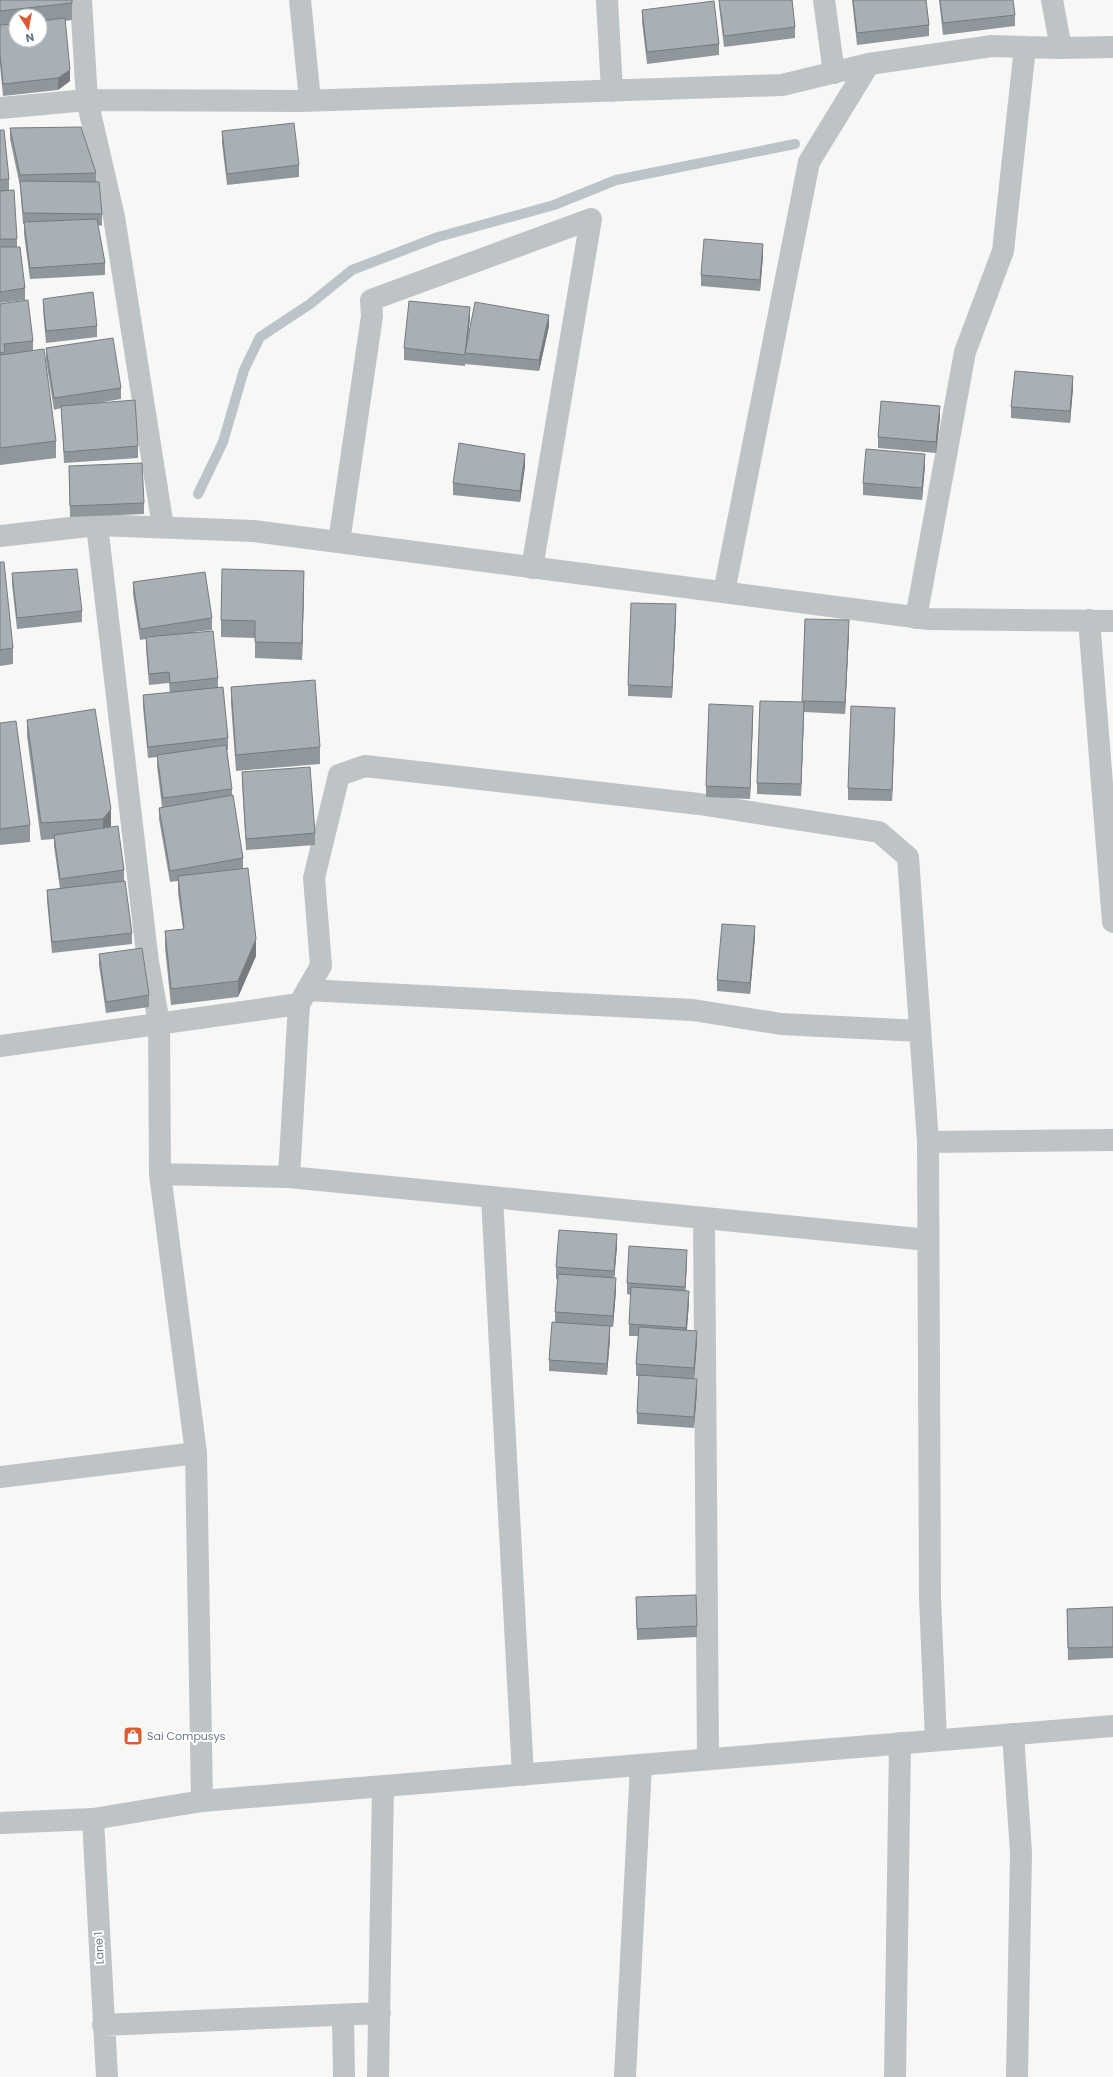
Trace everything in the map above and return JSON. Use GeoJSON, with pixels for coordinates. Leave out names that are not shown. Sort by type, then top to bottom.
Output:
{"type":"FeatureCollection","features":[{"type":"Feature","properties":{"kind":"street"},"geometry":{"type":"LineString","coordinates":[[81,0],[87,100],[114,217],[163,527]]}},
{"type":"Feature","properties":{"kind":"street"},"geometry":{"type":"LineString","coordinates":[[300,0],[310,100]]}},
{"type":"Feature","properties":{"kind":"street"},"geometry":{"type":"LineString","coordinates":[[607,0],[612,90]]}},
{"type":"Feature","properties":{"kind":"street"},"geometry":{"type":"LineString","coordinates":[[824,0],[834,72]]}},
{"type":"Feature","properties":{"kind":"street"},"geometry":{"type":"LineString","coordinates":[[1052,0],[1061,48]]}},
{"type":"Feature","properties":{"kind":"street"},"geometry":{"type":"LineString","coordinates":[[0,108],[87,100],[310,100],[782,85],[869,64],[992,46],[1061,48],[1113,47]]}},
{"type":"Feature","properties":{"kind":"street"},"geometry":{"type":"LineString","coordinates":[[916,618],[965,352],[1003,251],[1024,47]]}},
{"type":"Feature","properties":{"kind":"street"},"geometry":{"type":"LineString","coordinates":[[724,592],[809,162],[869,64]]}},
{"type":"Feature","properties":{"kind":"street"},"geometry":{"type":"LineString","coordinates":[[339,542],[372,316],[371,300],[591,219],[532,568]]}},
{"type":"Feature","properties":{"kind":"street"},"geometry":{"type":"LineString","coordinates":[[97,525],[148,962],[160,1023],[160,1174],[196,1453],[202,1801]]}},
{"type":"Feature","properties":{"kind":"street"},"geometry":{"type":"LineString","coordinates":[[0,536],[97,525],[253,531],[929,620],[1113,621]]}},
{"type":"Feature","properties":{"kind":"street"},"geometry":{"type":"LineString","coordinates":[[1089,620],[1113,922]]}},
{"type":"Feature","properties":{"kind":"street"},"geometry":{"type":"LineString","coordinates":[[289,1177],[303,997],[321,966],[314,878],[339,775],[364,766],[699,804],[879,832],[908,857],[928,1142],[930,1597],[936,1740]]}},
{"type":"Feature","properties":{"kind":"street"},"geometry":{"type":"LineString","coordinates":[[0,1046],[160,1023],[303,997],[693,1010],[782,1024],[920,1032]]}},
{"type":"Feature","properties":{"kind":"street"},"geometry":{"type":"LineString","coordinates":[[928,1142],[1113,1140]]}},
{"type":"Feature","properties":{"kind":"street"},"geometry":{"type":"LineString","coordinates":[[160,1174],[289,1177],[928,1240]]}},
{"type":"Feature","properties":{"kind":"street"},"geometry":{"type":"LineString","coordinates":[[492,1197],[523,1775]]}},
{"type":"Feature","properties":{"kind":"street"},"geometry":{"type":"LineString","coordinates":[[704,1218],[708,1759]]}},
{"type":"Feature","properties":{"kind":"street"},"geometry":{"type":"LineString","coordinates":[[0,1478],[196,1453]]}},
{"type":"Feature","properties":{"kind":"street"},"geometry":{"type":"LineString","coordinates":[[0,1823],[92,1819],[202,1801],[1113,1726]]}},
{"type":"Feature","properties":{"kind":"street"},"geometry":{"type":"LineString","coordinates":[[1013,1734],[1021,1853],[1017,2077]]}},
{"type":"Feature","properties":{"kind":"street"},"geometry":{"type":"LineString","coordinates":[[895,2077],[900,1743]]}},
{"type":"Feature","properties":{"kind":"street"},"geometry":{"type":"LineString","coordinates":[[625,2077],[641,1765]]}},
{"type":"Feature","properties":{"kind":"street"},"geometry":{"type":"LineString","coordinates":[[378,2077],[383,1787]]}},
{"type":"Feature","properties":{"kind":"street","name":"Lane 1"},"geometry":{"type":"LineString","coordinates":[[92,1819],[107,2077]]}},
{"type":"Feature","properties":{"kind":"street"},"geometry":{"type":"LineString","coordinates":[[103,2025],[380,2013]]}},
{"type":"Feature","properties":{"kind":"street"},"geometry":{"type":"LineString","coordinates":[[343,2015],[344,2077]]}},
{"type":"Feature","properties":{"kind":"building"},"geometry":{"type":"Polygon","coordinates":[[[0,0],[72,0],[72,3],[27,8],[8,8],[8,10],[0,11],[0,0]]]}},
{"type":"Feature","properties":{"kind":"building"},"geometry":{"type":"Polygon","coordinates":[[[719,0],[792,0],[795,27],[724,36],[719,0]]]}},
{"type":"Feature","properties":{"kind":"building"},"geometry":{"type":"Polygon","coordinates":[[[853,0],[926,0],[929,25],[857,33],[853,0]]]}},
{"type":"Feature","properties":{"kind":"building"},"geometry":{"type":"Polygon","coordinates":[[[940,0],[1013,0],[1015,15],[943,23],[940,0]]]}},
{"type":"Feature","properties":{"kind":"building"},"geometry":{"type":"Polygon","coordinates":[[[714,1],[719,44],[647,52],[642,10],[714,1]]]}},
{"type":"Feature","properties":{"kind":"building"},"geometry":{"type":"Polygon","coordinates":[[[65,18],[70,70],[58,78],[3,84],[0,54],[0,25],[8,24],[8,48],[48,48],[48,20],[65,18]]]}},
{"type":"Feature","properties":{"kind":"building"},"geometry":{"type":"Polygon","coordinates":[[[294,123],[299,165],[227,174],[222,131],[294,123]]]}},
{"type":"Feature","properties":{"kind":"building"},"geometry":{"type":"Polygon","coordinates":[[[81,127],[96,173],[20,175],[10,128],[81,127]]]}},
{"type":"Feature","properties":{"kind":"building"},"geometry":{"type":"Polygon","coordinates":[[[0,130],[4,130],[9,179],[0,180],[0,130]]]}},
{"type":"Feature","properties":{"kind":"building"},"geometry":{"type":"Polygon","coordinates":[[[20,181],[99,182],[102,214],[23,213],[20,181]]]}},
{"type":"Feature","properties":{"kind":"building"},"geometry":{"type":"Polygon","coordinates":[[[14,190],[17,239],[0,239],[0,191],[14,190]]]}},
{"type":"Feature","properties":{"kind":"building"},"geometry":{"type":"Polygon","coordinates":[[[97,219],[105,263],[30,268],[24,222],[97,219]]]}},
{"type":"Feature","properties":{"kind":"building"},"geometry":{"type":"Polygon","coordinates":[[[704,239],[763,244],[760,280],[701,275],[704,239]]]}},
{"type":"Feature","properties":{"kind":"building"},"geometry":{"type":"Polygon","coordinates":[[[0,247],[20,247],[25,288],[0,292],[0,247]]]}},
{"type":"Feature","properties":{"kind":"building"},"geometry":{"type":"Polygon","coordinates":[[[93,292],[97,326],[46,331],[43,299],[93,292]]]}},
{"type":"Feature","properties":{"kind":"building"},"geometry":{"type":"Polygon","coordinates":[[[28,300],[33,341],[4,344],[5,352],[0,353],[0,304],[28,300]]]}},
{"type":"Feature","properties":{"kind":"building"},"geometry":{"type":"Polygon","coordinates":[[[409,301],[470,307],[465,355],[404,348],[409,301]]]}},
{"type":"Feature","properties":{"kind":"building"},"geometry":{"type":"Polygon","coordinates":[[[475,302],[549,315],[539,360],[465,353],[475,302]]]}},
{"type":"Feature","properties":{"kind":"building"},"geometry":{"type":"Polygon","coordinates":[[[113,338],[121,388],[54,398],[46,348],[113,338]]]}},
{"type":"Feature","properties":{"kind":"building"},"geometry":{"type":"Polygon","coordinates":[[[44,349],[56,441],[0,448],[0,355],[44,349]]]}},
{"type":"Feature","properties":{"kind":"building"},"geometry":{"type":"Polygon","coordinates":[[[1015,371],[1073,376],[1070,411],[1011,407],[1015,371]]]}},
{"type":"Feature","properties":{"kind":"building"},"geometry":{"type":"Polygon","coordinates":[[[135,400],[138,446],[64,452],[61,406],[135,400]]]}},
{"type":"Feature","properties":{"kind":"building"},"geometry":{"type":"Polygon","coordinates":[[[881,401],[940,406],[936,442],[878,437],[881,401]]]}},
{"type":"Feature","properties":{"kind":"building"},"geometry":{"type":"Polygon","coordinates":[[[459,443],[525,454],[520,491],[453,483],[459,443]]]}},
{"type":"Feature","properties":{"kind":"building"},"geometry":{"type":"Polygon","coordinates":[[[866,449],[925,454],[922,488],[863,483],[866,449]]]}},
{"type":"Feature","properties":{"kind":"building"},"geometry":{"type":"Polygon","coordinates":[[[142,463],[144,503],[70,506],[69,466],[142,463]]]}},
{"type":"Feature","properties":{"kind":"building"},"geometry":{"type":"Polygon","coordinates":[[[0,562],[4,562],[13,648],[0,650],[0,562]]]}},
{"type":"Feature","properties":{"kind":"building"},"geometry":{"type":"Polygon","coordinates":[[[77,569],[82,611],[17,618],[12,573],[77,569]]]}},
{"type":"Feature","properties":{"kind":"building"},"geometry":{"type":"Polygon","coordinates":[[[222,569],[304,571],[302,643],[255,642],[255,621],[221,620],[222,569]]]}},
{"type":"Feature","properties":{"kind":"building"},"geometry":{"type":"Polygon","coordinates":[[[205,572],[212,618],[140,629],[133,582],[205,572]]]}},
{"type":"Feature","properties":{"kind":"building"},"geometry":{"type":"Polygon","coordinates":[[[631,603],[676,604],[672,687],[628,685],[631,603]]]}},
{"type":"Feature","properties":{"kind":"building"},"geometry":{"type":"Polygon","coordinates":[[[805,619],[849,620],[845,702],[802,701],[805,619]]]}},
{"type":"Feature","properties":{"kind":"building"},"geometry":{"type":"Polygon","coordinates":[[[213,631],[218,678],[170,683],[169,672],[149,674],[146,637],[213,631]]]}},
{"type":"Feature","properties":{"kind":"building"},"geometry":{"type":"Polygon","coordinates":[[[315,680],[320,747],[236,755],[231,687],[315,680]]]}},
{"type":"Feature","properties":{"kind":"building"},"geometry":{"type":"Polygon","coordinates":[[[223,687],[228,738],[148,747],[143,695],[223,687]]]}},
{"type":"Feature","properties":{"kind":"building"},"geometry":{"type":"Polygon","coordinates":[[[760,701],[804,702],[801,784],[757,783],[760,701]]]}},
{"type":"Feature","properties":{"kind":"building"},"geometry":{"type":"Polygon","coordinates":[[[709,704],[753,706],[750,788],[706,786],[709,704]]]}},
{"type":"Feature","properties":{"kind":"building"},"geometry":{"type":"Polygon","coordinates":[[[851,706],[895,708],[892,790],[848,788],[851,706]]]}},
{"type":"Feature","properties":{"kind":"building"},"geometry":{"type":"Polygon","coordinates":[[[95,709],[111,809],[103,819],[41,823],[27,720],[95,709]]]}},
{"type":"Feature","properties":{"kind":"building"},"geometry":{"type":"Polygon","coordinates":[[[16,721],[30,825],[0,829],[0,723],[16,721]]]}},
{"type":"Feature","properties":{"kind":"building"},"geometry":{"type":"Polygon","coordinates":[[[226,745],[232,789],[163,798],[157,755],[226,745]]]}},
{"type":"Feature","properties":{"kind":"building"},"geometry":{"type":"Polygon","coordinates":[[[310,767],[315,833],[246,839],[242,772],[310,767]]]}},
{"type":"Feature","properties":{"kind":"building"},"geometry":{"type":"Polygon","coordinates":[[[233,795],[243,858],[170,871],[159,808],[233,795]]]}},
{"type":"Feature","properties":{"kind":"building"},"geometry":{"type":"Polygon","coordinates":[[[118,826],[124,870],[60,879],[54,835],[118,826]]]}},
{"type":"Feature","properties":{"kind":"building"},"geometry":{"type":"Polygon","coordinates":[[[248,868],[256,939],[238,981],[171,989],[165,931],[184,929],[178,876],[248,868]]]}},
{"type":"Feature","properties":{"kind":"building"},"geometry":{"type":"Polygon","coordinates":[[[125,881],[132,933],[52,942],[47,890],[125,881]]]}},
{"type":"Feature","properties":{"kind":"building"},"geometry":{"type":"Polygon","coordinates":[[[722,924],[755,926],[750,983],[717,980],[722,924]]]}},
{"type":"Feature","properties":{"kind":"building"},"geometry":{"type":"Polygon","coordinates":[[[142,948],[149,995],[106,1002],[99,954],[142,948]]]}},
{"type":"Feature","properties":{"kind":"building"},"geometry":{"type":"Polygon","coordinates":[[[559,1230],[617,1234],[614,1271],[556,1267],[559,1230]]]}},
{"type":"Feature","properties":{"kind":"building"},"geometry":{"type":"Polygon","coordinates":[[[629,1246],[687,1250],[685,1287],[627,1283],[629,1246]]]}},
{"type":"Feature","properties":{"kind":"building"},"geometry":{"type":"Polygon","coordinates":[[[558,1274],[616,1278],[613,1316],[555,1312],[558,1274]]]}},
{"type":"Feature","properties":{"kind":"building"},"geometry":{"type":"Polygon","coordinates":[[[631,1287],[689,1291],[686,1328],[629,1324],[631,1287]]]}},
{"type":"Feature","properties":{"kind":"building"},"geometry":{"type":"Polygon","coordinates":[[[552,1322],[610,1326],[607,1364],[549,1360],[552,1322]]]}},
{"type":"Feature","properties":{"kind":"building"},"geometry":{"type":"Polygon","coordinates":[[[639,1327],[697,1331],[694,1368],[636,1364],[639,1327]]]}},
{"type":"Feature","properties":{"kind":"building"},"geometry":{"type":"Polygon","coordinates":[[[639,1375],[697,1379],[694,1417],[637,1413],[639,1375]]]}},
{"type":"Feature","properties":{"kind":"building"},"geometry":{"type":"Polygon","coordinates":[[[696,1595],[697,1626],[637,1629],[636,1597],[696,1595]]]}},
{"type":"Feature","properties":{"kind":"building"},"geometry":{"type":"Polygon","coordinates":[[[1113,1607],[1113,1647],[1068,1648],[1067,1609],[1113,1607]]]}},
{"type":"Feature","properties":{"kind":"waterway"},"geometry":{"type":"LineString","coordinates":[[198,494],[223,442],[244,370],[260,337],[310,304],[352,270],[438,237],[554,205],[616,180],[795,144]]}},
{"type":"Feature","properties":{"kind":"place","name":"Sai Compusys"},"geometry":{"type":"Point","coordinates":[133,1736]}}]}
